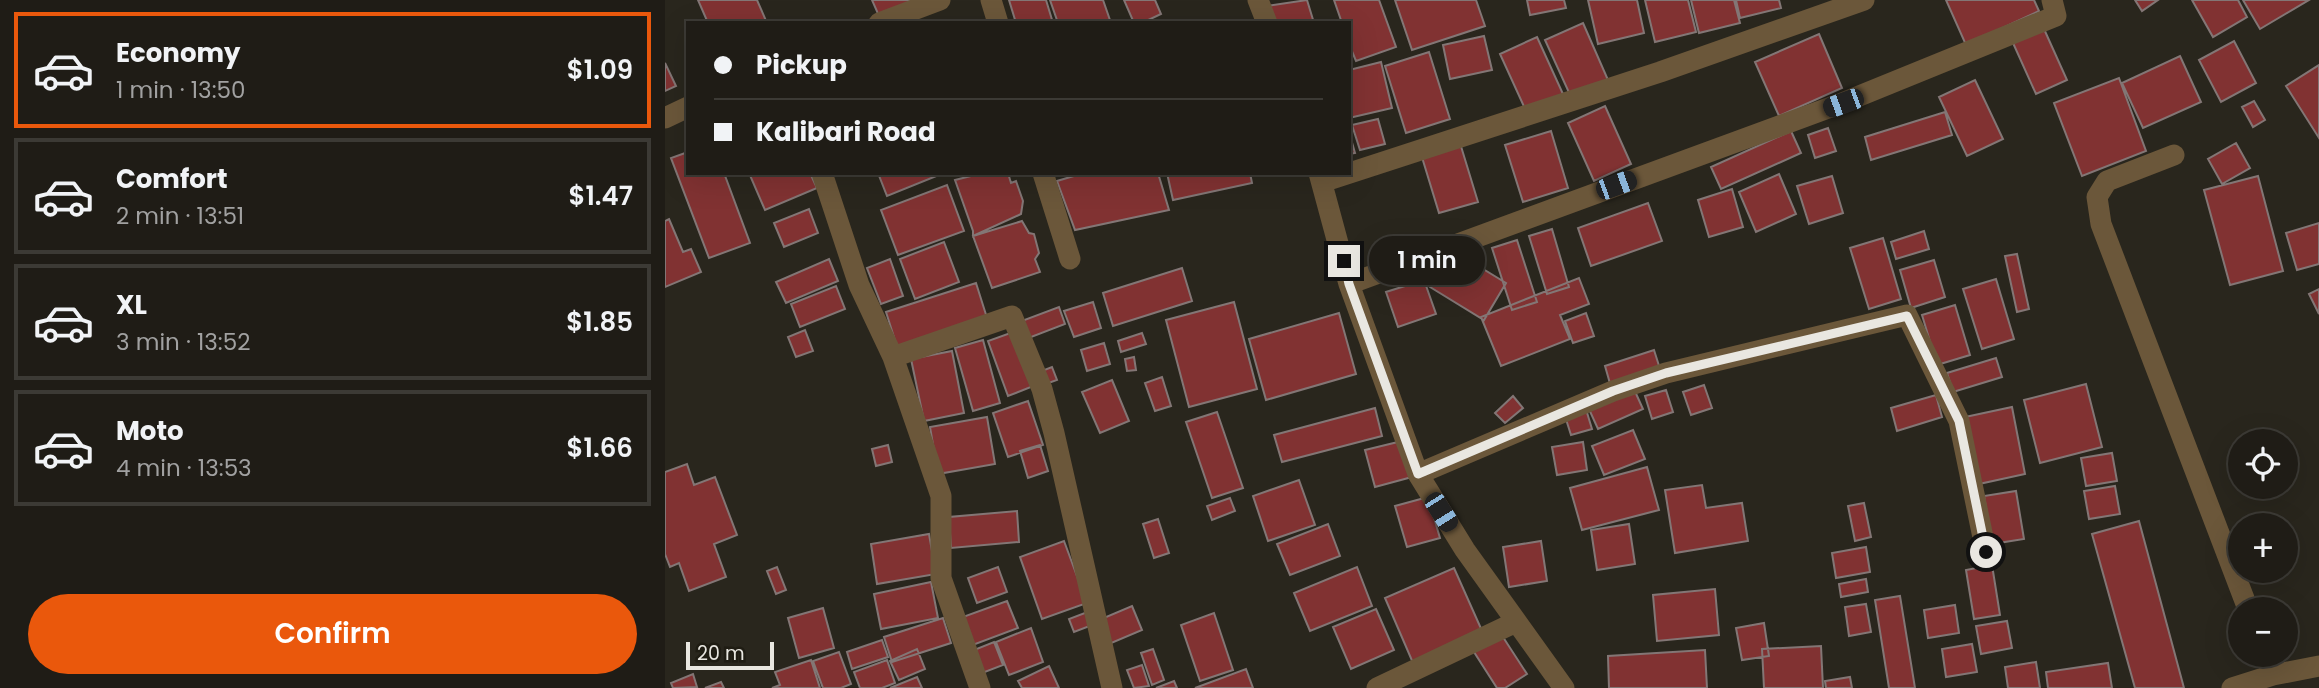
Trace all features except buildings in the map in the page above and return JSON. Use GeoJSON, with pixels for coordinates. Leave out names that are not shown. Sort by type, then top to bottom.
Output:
{"type":"FeatureCollection","features":[{"type":"Feature","properties":{"kind":"street"},"geometry":{"type":"LineString","coordinates":[[884,21],[940,0]]}},
{"type":"Feature","properties":{"kind":"street"},"geometry":{"type":"LineString","coordinates":[[991,0],[997,21]]}},
{"type":"Feature","properties":{"kind":"street"},"geometry":{"type":"LineString","coordinates":[[1351,169],[1660,72],[1864,0]]}},
{"type":"Feature","properties":{"kind":"street"},"geometry":{"type":"LineString","coordinates":[[1349,284],[1843,103],[2056,16],[2052,0]]}},
{"type":"Feature","properties":{"kind":"street"},"geometry":{"type":"LineString","coordinates":[[665,118],[686,108]]}},
{"type":"Feature","properties":{"kind":"street"},"geometry":{"type":"LineString","coordinates":[[2174,155],[2107,181],[2097,197],[2101,224],[2243,597]]}},
{"type":"Feature","properties":{"kind":"street"},"geometry":{"type":"LineString","coordinates":[[823,175],[859,285],[893,357],[941,496],[941,578],[980,688]]}},
{"type":"Feature","properties":{"kind":"street"},"geometry":{"type":"LineString","coordinates":[[1045,175],[1069,259]]}},
{"type":"Feature","properties":{"kind":"street"},"geometry":{"type":"LineString","coordinates":[[1321,178],[1349,284],[1418,474],[1465,550],[1565,688]]}},
{"type":"Feature","properties":{"kind":"street"},"geometry":{"type":"LineString","coordinates":[[893,357],[1012,316],[1042,389],[1112,688]]}},
{"type":"Feature","properties":{"kind":"street"},"geometry":{"type":"LineString","coordinates":[[1418,474],[1613,391],[1666,373],[1907,316],[1959,421],[1986,552]]}},
{"type":"Feature","properties":{"kind":"street"},"geometry":{"type":"LineString","coordinates":[[1377,688],[1516,622]]}},
{"type":"Feature","properties":{"kind":"street"},"geometry":{"type":"LineString","coordinates":[[2232,688],[2273,675],[2319,666]]}},
{"type":"Feature","properties":{"kind":"street"},"geometry":{"type":"LineString","coordinates":[[2270,667],[2273,675]]}},
{"type":"Feature","properties":{"kind":"route"},"geometry":{"type":"LineString","coordinates":[[1344,261],[1349,284],[1418,474],[1613,391],[1666,373],[1907,316],[1959,421],[1986,552]]}}]}
